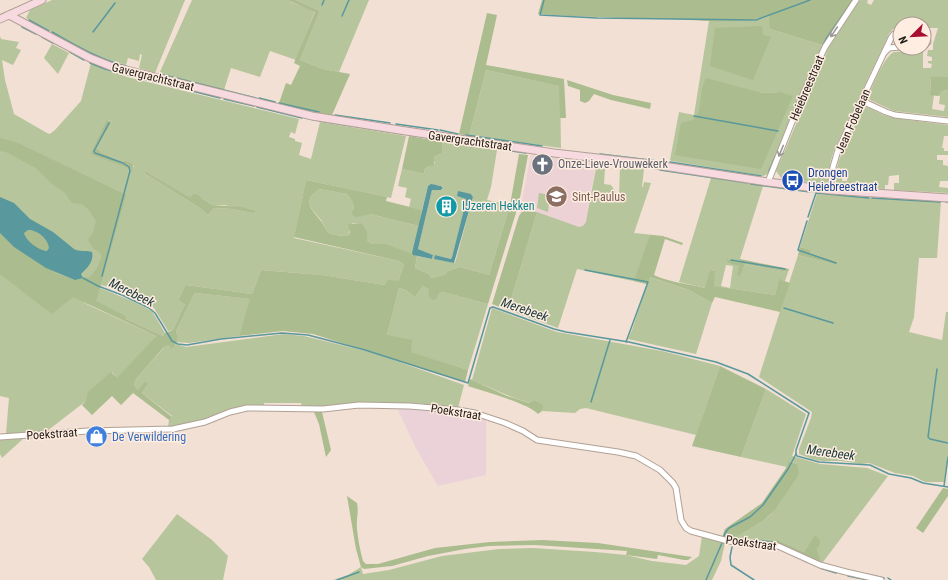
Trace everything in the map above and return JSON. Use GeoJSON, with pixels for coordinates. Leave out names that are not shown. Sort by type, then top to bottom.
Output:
{"type":"FeatureCollection","features":[{"type":"Feature","properties":{"kind":"street"},"geometry":{"type":"LineString","coordinates":[[0,19],[42,0]]}},
{"type":"Feature","properties":{"kind":"street","name":"Heiebreestraat"},"geometry":{"type":"LineString","coordinates":[[768,182],[804,92],[825,47],[856,0]]}},
{"type":"Feature","properties":{"kind":"street","name":"Gavergrachtstraat"},"geometry":{"type":"LineString","coordinates":[[9,15],[90,58],[110,66],[312,116],[554,153],[662,166],[830,190],[948,198]]}},
{"type":"Feature","properties":{"kind":"street","name":"Jean Fobelaan"},"geometry":{"type":"LineString","coordinates":[[830,190],[833,167],[838,150],[892,37]]}},
{"type":"Feature","properties":{"kind":"street"},"geometry":{"type":"LineString","coordinates":[[883,54],[887,49],[892,48]]}},
{"type":"Feature","properties":{"kind":"street"},"geometry":{"type":"LineString","coordinates":[[862,101],[895,115],[948,121]]}},
{"type":"Feature","properties":{"kind":"street","name":"Poekstraat"},"geometry":{"type":"LineString","coordinates":[[0,437],[173,429],[204,422],[230,412],[247,408],[323,409],[359,405],[409,406],[458,410],[476,413],[505,423],[519,429],[537,440],[636,456],[660,470],[673,483],[676,488],[680,516],[683,525],[691,531],[722,539],[778,546],[820,565],[881,580]]}},
{"type":"Feature","properties":{"kind":"shaded area","name":"Sint-Paulus"},"geometry":{"type":"Polygon","coordinates":[[[531,155],[596,163],[585,225],[579,227],[522,212],[519,216],[531,155]]]}},
{"type":"Feature","properties":{"kind":"shaded area"},"geometry":{"type":"Polygon","coordinates":[[[397,408],[449,411],[477,415],[486,418],[486,475],[438,486],[417,450],[397,408]]]}},
{"type":"Feature","properties":{"kind":"green space"},"geometry":{"type":"Polygon","coordinates":[[[52,0],[185,0],[155,73],[139,68],[142,55],[140,54],[139,61],[128,58],[126,65],[94,55],[26,18],[30,10],[52,0]]]}},
{"type":"Feature","properties":{"kind":"green space"},"geometry":{"type":"Polygon","coordinates":[[[192,0],[290,0],[290,2],[315,11],[296,60],[270,51],[260,77],[231,68],[224,90],[159,74],[192,0]]]}},
{"type":"Feature","properties":{"kind":"green space"},"geometry":{"type":"Polygon","coordinates":[[[296,0],[369,0],[339,72],[323,69],[300,60],[320,11],[296,0]]]}},
{"type":"Feature","properties":{"kind":"green space"},"geometry":{"type":"Polygon","coordinates":[[[296,0],[320,11],[300,60],[323,69],[350,74],[332,115],[308,111],[279,103],[286,83],[291,85],[300,66],[294,63],[315,12],[289,1],[296,0]]]}},
{"type":"Feature","properties":{"kind":"green space"},"geometry":{"type":"Polygon","coordinates":[[[542,0],[854,0],[822,45],[770,29],[769,16],[758,19],[720,21],[538,14],[542,0]]]}},
{"type":"Feature","properties":{"kind":"green space"},"geometry":{"type":"Polygon","coordinates":[[[860,0],[867,0],[867,3],[871,5],[874,0],[948,0],[948,77],[931,77],[930,95],[934,95],[932,109],[944,111],[945,105],[939,104],[940,96],[938,96],[942,91],[948,90],[948,117],[894,111],[870,100],[868,96],[879,72],[892,54],[892,56],[923,56],[923,68],[931,68],[932,64],[928,63],[928,61],[932,61],[932,57],[927,56],[932,56],[933,44],[938,28],[932,28],[932,16],[892,16],[892,30],[834,150],[830,163],[829,180],[825,184],[782,179],[776,171],[829,47],[860,0]]]}},
{"type":"Feature","properties":{"kind":"green space"},"geometry":{"type":"Polygon","coordinates":[[[487,13],[497,15],[486,65],[564,79],[566,118],[560,118],[559,86],[486,70],[469,136],[459,134],[487,13]]]}},
{"type":"Feature","properties":{"kind":"green space"},"geometry":{"type":"Polygon","coordinates":[[[770,16],[770,29],[822,45],[768,174],[763,176],[670,160],[679,112],[694,115],[709,21],[756,20],[770,16]],[[758,92],[675,155],[779,92],[758,92]]]}},
{"type":"Feature","properties":{"kind":"green space"},"geometry":{"type":"Polygon","coordinates":[[[762,26],[763,35],[771,37],[753,80],[710,66],[715,28],[762,26]]]}},
{"type":"Feature","properties":{"kind":"green space"},"geometry":{"type":"Polygon","coordinates":[[[0,36],[1,39],[19,42],[16,48],[21,50],[13,65],[2,60],[5,80],[14,114],[50,134],[81,101],[91,63],[127,77],[299,119],[295,134],[291,132],[289,137],[302,143],[299,155],[311,159],[320,122],[406,136],[391,198],[306,180],[294,238],[399,261],[404,265],[398,281],[385,285],[322,275],[261,270],[252,294],[186,285],[185,304],[173,330],[168,331],[154,308],[133,294],[101,285],[100,288],[152,311],[165,333],[163,336],[126,319],[127,317],[82,302],[156,336],[117,379],[112,372],[86,401],[47,431],[6,434],[9,398],[0,396],[0,36]],[[108,120],[90,154],[134,167],[134,164],[124,160],[123,162],[101,152],[97,148],[112,122],[108,120]],[[145,171],[144,173],[200,208],[208,215],[214,208],[232,209],[253,213],[225,205],[212,205],[202,198],[192,195],[190,199],[145,171]]]}},
{"type":"Feature","properties":{"kind":"green space"},"geometry":{"type":"Polygon","coordinates":[[[52,44],[69,53],[58,74],[44,58],[52,44]]]}},
{"type":"Feature","properties":{"kind":"green space"},"geometry":{"type":"Polygon","coordinates":[[[486,70],[560,86],[561,148],[469,136],[486,70]]]}},
{"type":"Feature","properties":{"kind":"green space"},"geometry":{"type":"Polygon","coordinates":[[[931,77],[948,77],[948,90],[942,91],[938,96],[930,95],[931,77]]]}},
{"type":"Feature","properties":{"kind":"green space"},"geometry":{"type":"Polygon","coordinates":[[[706,78],[758,92],[779,92],[793,96],[761,169],[675,155],[681,123],[693,120],[699,112],[702,88],[706,78]]]}},
{"type":"Feature","properties":{"kind":"green space"},"geometry":{"type":"Polygon","coordinates":[[[567,80],[613,95],[651,103],[650,109],[611,100],[594,94],[589,101],[585,103],[580,101],[580,90],[568,86],[567,80]]]}},
{"type":"Feature","properties":{"kind":"green space"},"geometry":{"type":"Polygon","coordinates":[[[867,107],[883,115],[894,118],[948,125],[948,136],[944,136],[942,148],[944,148],[944,151],[948,151],[948,155],[937,155],[937,160],[943,160],[943,165],[948,166],[948,181],[940,181],[939,187],[948,188],[948,193],[894,190],[894,183],[899,183],[899,175],[889,176],[888,185],[885,185],[885,189],[839,186],[836,182],[836,177],[842,177],[842,181],[847,181],[848,170],[837,168],[839,160],[862,109],[867,107]]]}},
{"type":"Feature","properties":{"kind":"green space"},"geometry":{"type":"Polygon","coordinates":[[[107,120],[112,122],[97,148],[101,152],[123,162],[124,160],[134,164],[132,169],[90,154],[107,120]]]}},
{"type":"Feature","properties":{"kind":"green space"},"geometry":{"type":"Polygon","coordinates":[[[409,136],[443,142],[442,153],[434,157],[434,165],[424,170],[425,174],[402,169],[409,136]]]}},
{"type":"Feature","properties":{"kind":"green space"},"geometry":{"type":"Polygon","coordinates":[[[0,138],[18,143],[126,195],[96,301],[127,317],[126,319],[163,336],[165,333],[173,330],[185,304],[179,300],[186,285],[252,294],[261,270],[322,275],[385,285],[388,280],[398,281],[404,265],[399,261],[294,237],[306,180],[387,197],[386,201],[422,210],[419,226],[370,214],[356,217],[351,213],[354,208],[352,201],[347,194],[319,189],[309,201],[311,208],[329,233],[348,236],[350,232],[348,224],[362,223],[367,231],[367,241],[373,244],[387,244],[417,256],[415,268],[429,274],[431,278],[444,275],[448,271],[460,267],[489,275],[510,205],[519,154],[528,155],[519,203],[488,304],[443,292],[439,293],[436,299],[433,300],[429,296],[429,289],[423,286],[415,297],[406,290],[399,288],[387,335],[412,340],[411,352],[468,370],[465,382],[313,334],[283,331],[239,336],[250,299],[195,293],[176,331],[178,337],[175,346],[171,348],[167,345],[163,348],[136,379],[134,385],[138,390],[145,382],[148,384],[142,393],[172,417],[169,420],[133,393],[121,405],[112,396],[92,415],[82,405],[86,401],[88,392],[111,372],[117,378],[156,336],[73,297],[52,314],[0,274],[0,233],[14,247],[57,274],[75,280],[90,277],[97,268],[102,256],[93,248],[88,240],[93,233],[96,221],[89,210],[82,204],[72,203],[65,193],[51,183],[36,168],[6,152],[0,151],[0,138]]]}},
{"type":"Feature","properties":{"kind":"green space"},"geometry":{"type":"Polygon","coordinates":[[[456,141],[467,143],[467,146],[497,150],[491,187],[487,200],[510,205],[489,275],[460,267],[448,271],[444,275],[431,278],[429,274],[415,268],[417,256],[432,259],[433,255],[418,249],[432,190],[441,190],[443,187],[439,185],[428,186],[422,210],[409,207],[411,199],[405,197],[407,188],[398,186],[402,169],[425,174],[424,170],[435,163],[433,160],[434,157],[442,153],[443,142],[456,144],[456,141]],[[471,194],[466,199],[451,259],[435,255],[435,259],[455,263],[473,197],[471,194]],[[437,200],[435,209],[439,210],[440,208],[451,211],[450,213],[454,214],[457,209],[456,205],[437,200]]]}},
{"type":"Feature","properties":{"kind":"green space"},"geometry":{"type":"Polygon","coordinates":[[[620,166],[644,169],[642,187],[644,182],[651,183],[634,233],[664,236],[650,277],[689,290],[712,303],[696,354],[628,339],[647,284],[577,269],[558,328],[508,310],[537,212],[579,227],[583,226],[586,221],[596,168],[605,169],[604,184],[611,185],[619,197],[620,166]]]}},
{"type":"Feature","properties":{"kind":"green space"},"geometry":{"type":"Polygon","coordinates":[[[145,171],[190,198],[192,195],[196,194],[212,205],[241,207],[255,211],[253,213],[232,209],[214,208],[208,215],[200,208],[144,173],[145,171]]]}},
{"type":"Feature","properties":{"kind":"green space"},"geometry":{"type":"Polygon","coordinates":[[[711,178],[763,186],[739,262],[728,259],[739,266],[741,276],[745,264],[788,272],[785,281],[779,280],[775,295],[713,286],[715,271],[710,270],[706,288],[679,282],[711,178]],[[726,265],[721,286],[730,288],[733,266],[726,265]]]}},
{"type":"Feature","properties":{"kind":"green space"},"geometry":{"type":"Polygon","coordinates":[[[319,189],[347,194],[352,201],[354,208],[351,213],[370,214],[419,226],[413,255],[387,244],[373,244],[367,241],[367,231],[362,223],[352,223],[348,236],[329,233],[310,205],[311,198],[319,189]]]}},
{"type":"Feature","properties":{"kind":"green space"},"geometry":{"type":"Polygon","coordinates":[[[539,193],[550,195],[548,212],[537,208],[539,193]]]}},
{"type":"Feature","properties":{"kind":"green space"},"geometry":{"type":"Polygon","coordinates":[[[817,194],[941,201],[937,258],[919,258],[914,317],[909,332],[942,340],[946,312],[948,312],[948,456],[944,482],[925,482],[913,476],[895,473],[869,463],[861,464],[841,461],[821,461],[799,454],[799,449],[812,412],[759,377],[798,255],[837,265],[838,262],[810,253],[811,250],[800,247],[817,194]]]}},
{"type":"Feature","properties":{"kind":"green space"},"geometry":{"type":"Polygon","coordinates":[[[524,211],[537,212],[508,310],[492,304],[519,216],[524,211]]]}},
{"type":"Feature","properties":{"kind":"green space"},"geometry":{"type":"Polygon","coordinates":[[[28,230],[35,231],[42,235],[49,244],[50,248],[47,251],[33,245],[24,233],[28,230]]]}},
{"type":"Feature","properties":{"kind":"green space"},"geometry":{"type":"Polygon","coordinates":[[[650,235],[666,237],[683,243],[682,245],[665,239],[654,275],[705,288],[710,270],[715,271],[714,286],[775,295],[779,279],[790,283],[780,312],[715,297],[712,303],[689,290],[650,277],[647,284],[634,281],[650,235]]]}},
{"type":"Feature","properties":{"kind":"green space"},"geometry":{"type":"Polygon","coordinates":[[[800,247],[811,250],[810,253],[838,262],[837,265],[798,255],[800,247]]]}},
{"type":"Feature","properties":{"kind":"green space"},"geometry":{"type":"Polygon","coordinates":[[[727,259],[739,262],[740,259],[789,269],[788,272],[745,264],[741,276],[737,275],[739,266],[727,262],[727,259]]]}},
{"type":"Feature","properties":{"kind":"green space"},"geometry":{"type":"Polygon","coordinates":[[[423,286],[439,293],[443,292],[488,304],[468,370],[410,352],[387,335],[399,288],[406,290],[415,297],[423,286]]]}},
{"type":"Feature","properties":{"kind":"green space"},"geometry":{"type":"Polygon","coordinates":[[[195,293],[251,299],[239,336],[189,343],[176,342],[178,337],[176,331],[195,293]]]}},
{"type":"Feature","properties":{"kind":"green space"},"geometry":{"type":"Polygon","coordinates":[[[492,308],[557,332],[662,351],[720,366],[696,435],[586,408],[580,409],[575,413],[542,411],[544,406],[499,392],[472,380],[492,308]]]}},
{"type":"Feature","properties":{"kind":"green space"},"geometry":{"type":"Polygon","coordinates":[[[284,334],[304,336],[374,353],[464,385],[458,408],[415,403],[361,403],[321,407],[302,407],[301,403],[264,403],[264,406],[168,427],[169,420],[172,416],[142,393],[148,384],[138,390],[134,385],[136,379],[167,344],[175,346],[176,344],[186,347],[284,334]]]}},
{"type":"Feature","properties":{"kind":"green space"},"geometry":{"type":"Polygon","coordinates":[[[720,366],[766,389],[741,457],[692,446],[720,366]]]}},
{"type":"Feature","properties":{"kind":"green space"},"geometry":{"type":"Polygon","coordinates":[[[470,379],[507,396],[529,403],[535,401],[544,406],[542,411],[538,414],[526,406],[516,402],[468,386],[470,379]]]}},
{"type":"Feature","properties":{"kind":"green space"},"geometry":{"type":"Polygon","coordinates":[[[766,389],[806,414],[792,456],[820,464],[867,468],[888,476],[823,562],[820,562],[815,536],[804,552],[778,540],[737,538],[740,534],[764,520],[776,509],[791,480],[797,464],[790,461],[787,467],[741,457],[766,389]]]}},
{"type":"Feature","properties":{"kind":"green space"},"geometry":{"type":"Polygon","coordinates":[[[314,412],[322,412],[331,450],[326,457],[319,424],[314,412]]]}},
{"type":"Feature","properties":{"kind":"green space"},"geometry":{"type":"Polygon","coordinates":[[[0,438],[24,438],[2,458],[0,454],[0,438]]]}},
{"type":"Feature","properties":{"kind":"green space"},"geometry":{"type":"Polygon","coordinates":[[[789,461],[797,464],[799,474],[775,510],[763,521],[737,536],[737,538],[778,540],[804,552],[815,535],[819,539],[820,544],[817,549],[820,562],[777,544],[733,540],[722,537],[725,529],[762,503],[786,468],[789,461]]]}},
{"type":"Feature","properties":{"kind":"green space"},"geometry":{"type":"Polygon","coordinates":[[[943,488],[948,489],[948,496],[923,533],[916,528],[943,488]]]}},
{"type":"Feature","properties":{"kind":"green space"},"geometry":{"type":"Polygon","coordinates":[[[347,496],[357,503],[358,537],[363,561],[366,564],[378,564],[435,548],[490,542],[542,540],[598,543],[692,557],[688,560],[684,560],[658,555],[657,559],[626,555],[627,551],[535,545],[489,546],[428,556],[392,566],[364,569],[361,567],[356,549],[347,496]]]}},
{"type":"Feature","properties":{"kind":"green space"},"geometry":{"type":"Polygon","coordinates":[[[177,514],[212,540],[228,556],[223,580],[156,580],[149,567],[142,559],[177,514]]]}},
{"type":"Feature","properties":{"kind":"green space"},"geometry":{"type":"Polygon","coordinates":[[[702,536],[725,543],[721,561],[712,580],[333,580],[348,575],[361,567],[363,574],[389,570],[442,556],[499,549],[533,548],[595,552],[626,555],[652,561],[686,565],[699,556],[702,536]]]}},
{"type":"Feature","properties":{"kind":"water"},"geometry":{"type":"Polygon","coordinates":[[[431,184],[441,186],[443,188],[441,190],[432,190],[418,249],[433,255],[432,259],[413,255],[412,253],[428,186],[431,184]]]}},
{"type":"Feature","properties":{"kind":"water"},"geometry":{"type":"Polygon","coordinates":[[[458,191],[471,194],[473,197],[454,263],[434,259],[435,255],[451,259],[452,257],[466,201],[466,199],[457,196],[458,191]]]}},
{"type":"Feature","properties":{"kind":"water","name":"Merebeek"},"geometry":{"type":"Polygon","coordinates":[[[0,197],[14,203],[30,219],[53,232],[74,249],[92,252],[92,259],[90,264],[81,274],[83,278],[75,280],[46,268],[14,247],[0,233],[0,197]],[[31,230],[24,233],[27,239],[36,247],[47,251],[49,248],[47,241],[42,235],[31,230]]]}},
{"type":"Feature","properties":{"kind":"waterway"},"geometry":{"type":"LineString","coordinates":[[322,5],[324,0]]}},
{"type":"Feature","properties":{"kind":"waterway"},"geometry":{"type":"LineString","coordinates":[[342,16],[349,0]]}},
{"type":"Feature","properties":{"kind":"waterway"},"geometry":{"type":"LineString","coordinates":[[544,0],[540,15],[597,18],[756,20],[810,0]]}},
{"type":"Feature","properties":{"kind":"waterway"},"geometry":{"type":"LineString","coordinates":[[816,60],[826,39],[853,0]]}},
{"type":"Feature","properties":{"kind":"waterway"},"geometry":{"type":"LineString","coordinates":[[93,32],[115,3]]}},
{"type":"Feature","properties":{"kind":"waterway"},"geometry":{"type":"LineString","coordinates":[[29,20],[49,31]]}},
{"type":"Feature","properties":{"kind":"waterway"},"geometry":{"type":"LineString","coordinates":[[22,27],[36,34]]}},
{"type":"Feature","properties":{"kind":"waterway"},"geometry":{"type":"LineString","coordinates":[[52,32],[97,56],[126,66]]}},
{"type":"Feature","properties":{"kind":"waterway"},"geometry":{"type":"LineString","coordinates":[[42,37],[53,43]]}},
{"type":"Feature","properties":{"kind":"waterway"},"geometry":{"type":"LineString","coordinates":[[70,52],[84,60]]}},
{"type":"Feature","properties":{"kind":"waterway"},"geometry":{"type":"LineString","coordinates":[[90,63],[105,69],[135,77]]}},
{"type":"Feature","properties":{"kind":"waterway"},"geometry":{"type":"LineString","coordinates":[[810,73],[812,67]]}},
{"type":"Feature","properties":{"kind":"waterway"},"geometry":{"type":"LineString","coordinates":[[164,75],[256,98]]}},
{"type":"Feature","properties":{"kind":"waterway"},"geometry":{"type":"LineString","coordinates":[[138,78],[180,88]]}},
{"type":"Feature","properties":{"kind":"waterway"},"geometry":{"type":"LineString","coordinates":[[184,89],[220,98]]}},
{"type":"Feature","properties":{"kind":"waterway"},"geometry":{"type":"LineString","coordinates":[[259,98],[275,102]]}},
{"type":"Feature","properties":{"kind":"waterway"},"geometry":{"type":"LineString","coordinates":[[224,99],[254,106]]}},
{"type":"Feature","properties":{"kind":"waterway"},"geometry":{"type":"LineString","coordinates":[[279,103],[319,112]]}},
{"type":"Feature","properties":{"kind":"waterway"},"geometry":{"type":"LineString","coordinates":[[257,107],[302,118]]}},
{"type":"Feature","properties":{"kind":"waterway"},"geometry":{"type":"LineString","coordinates":[[335,115],[390,123]]}},
{"type":"Feature","properties":{"kind":"waterway"},"geometry":{"type":"LineString","coordinates":[[694,116],[778,131]]}},
{"type":"Feature","properties":{"kind":"waterway"},"geometry":{"type":"LineString","coordinates":[[305,118],[316,120]]}},
{"type":"Feature","properties":{"kind":"waterway"},"geometry":{"type":"LineString","coordinates":[[320,121],[403,134]]}},
{"type":"Feature","properties":{"kind":"waterway"},"geometry":{"type":"LineString","coordinates":[[102,276],[130,171],[129,167],[123,163],[95,153],[94,151],[109,123]]}},
{"type":"Feature","properties":{"kind":"waterway"},"geometry":{"type":"LineString","coordinates":[[396,124],[438,130]]}},
{"type":"Feature","properties":{"kind":"waterway"},"geometry":{"type":"LineString","coordinates":[[440,130],[458,134]]}},
{"type":"Feature","properties":{"kind":"waterway"},"geometry":{"type":"LineString","coordinates":[[410,135],[443,140]]}},
{"type":"Feature","properties":{"kind":"waterway"},"geometry":{"type":"LineString","coordinates":[[466,135],[542,146]]}},
{"type":"Feature","properties":{"kind":"waterway"},"geometry":{"type":"LineString","coordinates":[[446,141],[455,142]]}},
{"type":"Feature","properties":{"kind":"waterway"},"geometry":{"type":"LineString","coordinates":[[467,144],[493,148]]}},
{"type":"Feature","properties":{"kind":"waterway"},"geometry":{"type":"LineString","coordinates":[[497,149],[526,153]]}},
{"type":"Feature","properties":{"kind":"waterway"},"geometry":{"type":"LineString","coordinates":[[600,154],[666,162]]}},
{"type":"Feature","properties":{"kind":"waterway"},"geometry":{"type":"LineString","coordinates":[[769,171],[775,157]]}},
{"type":"Feature","properties":{"kind":"waterway"},"geometry":{"type":"LineString","coordinates":[[670,162],[761,176]]}},
{"type":"Feature","properties":{"kind":"waterway"},"geometry":{"type":"LineString","coordinates":[[660,170],[748,183]]}},
{"type":"Feature","properties":{"kind":"waterway"},"geometry":{"type":"LineString","coordinates":[[751,184],[810,192]]}},
{"type":"Feature","properties":{"kind":"waterway"},"geometry":{"type":"LineString","coordinates":[[808,217],[816,193],[869,198]]}},
{"type":"Feature","properties":{"kind":"waterway"},"geometry":{"type":"LineString","coordinates":[[872,198],[940,202]]}},
{"type":"Feature","properties":{"kind":"waterway"},"geometry":{"type":"LineString","coordinates":[[807,221],[798,250],[836,263]]}},
{"type":"Feature","properties":{"kind":"waterway"},"geometry":{"type":"LineString","coordinates":[[731,260],[785,269]]}},
{"type":"Feature","properties":{"kind":"waterway"},"geometry":{"type":"LineString","coordinates":[[585,270],[648,282],[626,342]]}},
{"type":"Feature","properties":{"kind":"waterway","name":"Merebeek"},"geometry":{"type":"LineString","coordinates":[[83,278],[149,308],[155,313],[172,341],[178,344],[187,345],[221,339],[282,333],[308,335],[365,350],[468,383],[490,308],[493,307],[554,329],[629,342],[716,362],[748,374],[809,413],[796,450],[797,456],[819,462],[870,465],[889,474],[911,478],[923,483],[948,487]]}},
{"type":"Feature","properties":{"kind":"waterway"},"geometry":{"type":"LineString","coordinates":[[784,308],[833,323]]}},
{"type":"Feature","properties":{"kind":"waterway"},"geometry":{"type":"LineString","coordinates":[[591,402],[610,340]]}},
{"type":"Feature","properties":{"kind":"waterway"},"geometry":{"type":"LineString","coordinates":[[937,369],[928,437],[930,439],[948,443]]}},
{"type":"Feature","properties":{"kind":"waterway"},"geometry":{"type":"LineString","coordinates":[[706,580],[725,533],[729,528],[750,517],[763,505],[788,469],[796,454]]}},
{"type":"Feature","properties":{"kind":"waterway"},"geometry":{"type":"LineString","coordinates":[[944,486],[948,457]]}},
{"type":"Feature","properties":{"kind":"waterway"},"geometry":{"type":"LineString","coordinates":[[727,538],[772,542]]}},
{"type":"Feature","properties":{"kind":"waterway"},"geometry":{"type":"LineString","coordinates":[[732,547],[730,557],[731,565],[754,580]]}},
{"type":"Feature","properties":{"kind":"waterway"},"geometry":{"type":"LineString","coordinates":[[795,556],[807,562]]}},
{"type":"Feature","properties":{"kind":"waterway"},"geometry":{"type":"LineString","coordinates":[[820,568],[836,573]]}},
{"type":"Feature","properties":{"kind":"waterway"},"geometry":{"type":"LineString","coordinates":[[337,580],[359,572]]}},
{"type":"Feature","properties":{"kind":"waterway"},"geometry":{"type":"LineString","coordinates":[[866,574],[884,578]]}},
{"type":"Feature","properties":{"kind":"waterway"},"geometry":{"type":"LineString","coordinates":[[848,576],[868,580]]}},
{"type":"Feature","properties":{"kind":"place","name":"Onze-Lieve-Vrouwekerk"},"geometry":{"type":"Point","coordinates":[543,164]}},
{"type":"Feature","properties":{"kind":"place","name":"Drongen Heiebreestraat"},"geometry":{"type":"Point","coordinates":[792,180]}},
{"type":"Feature","properties":{"kind":"place","name":"Sint-Paulus"},"geometry":{"type":"Point","coordinates":[557,197]}},
{"type":"Feature","properties":{"kind":"place","name":"IJzeren Hekken"},"geometry":{"type":"Point","coordinates":[446,206]}},
{"type":"Feature","properties":{"kind":"place","name":"De Verwildering"},"geometry":{"type":"Point","coordinates":[97,437]}}]}
